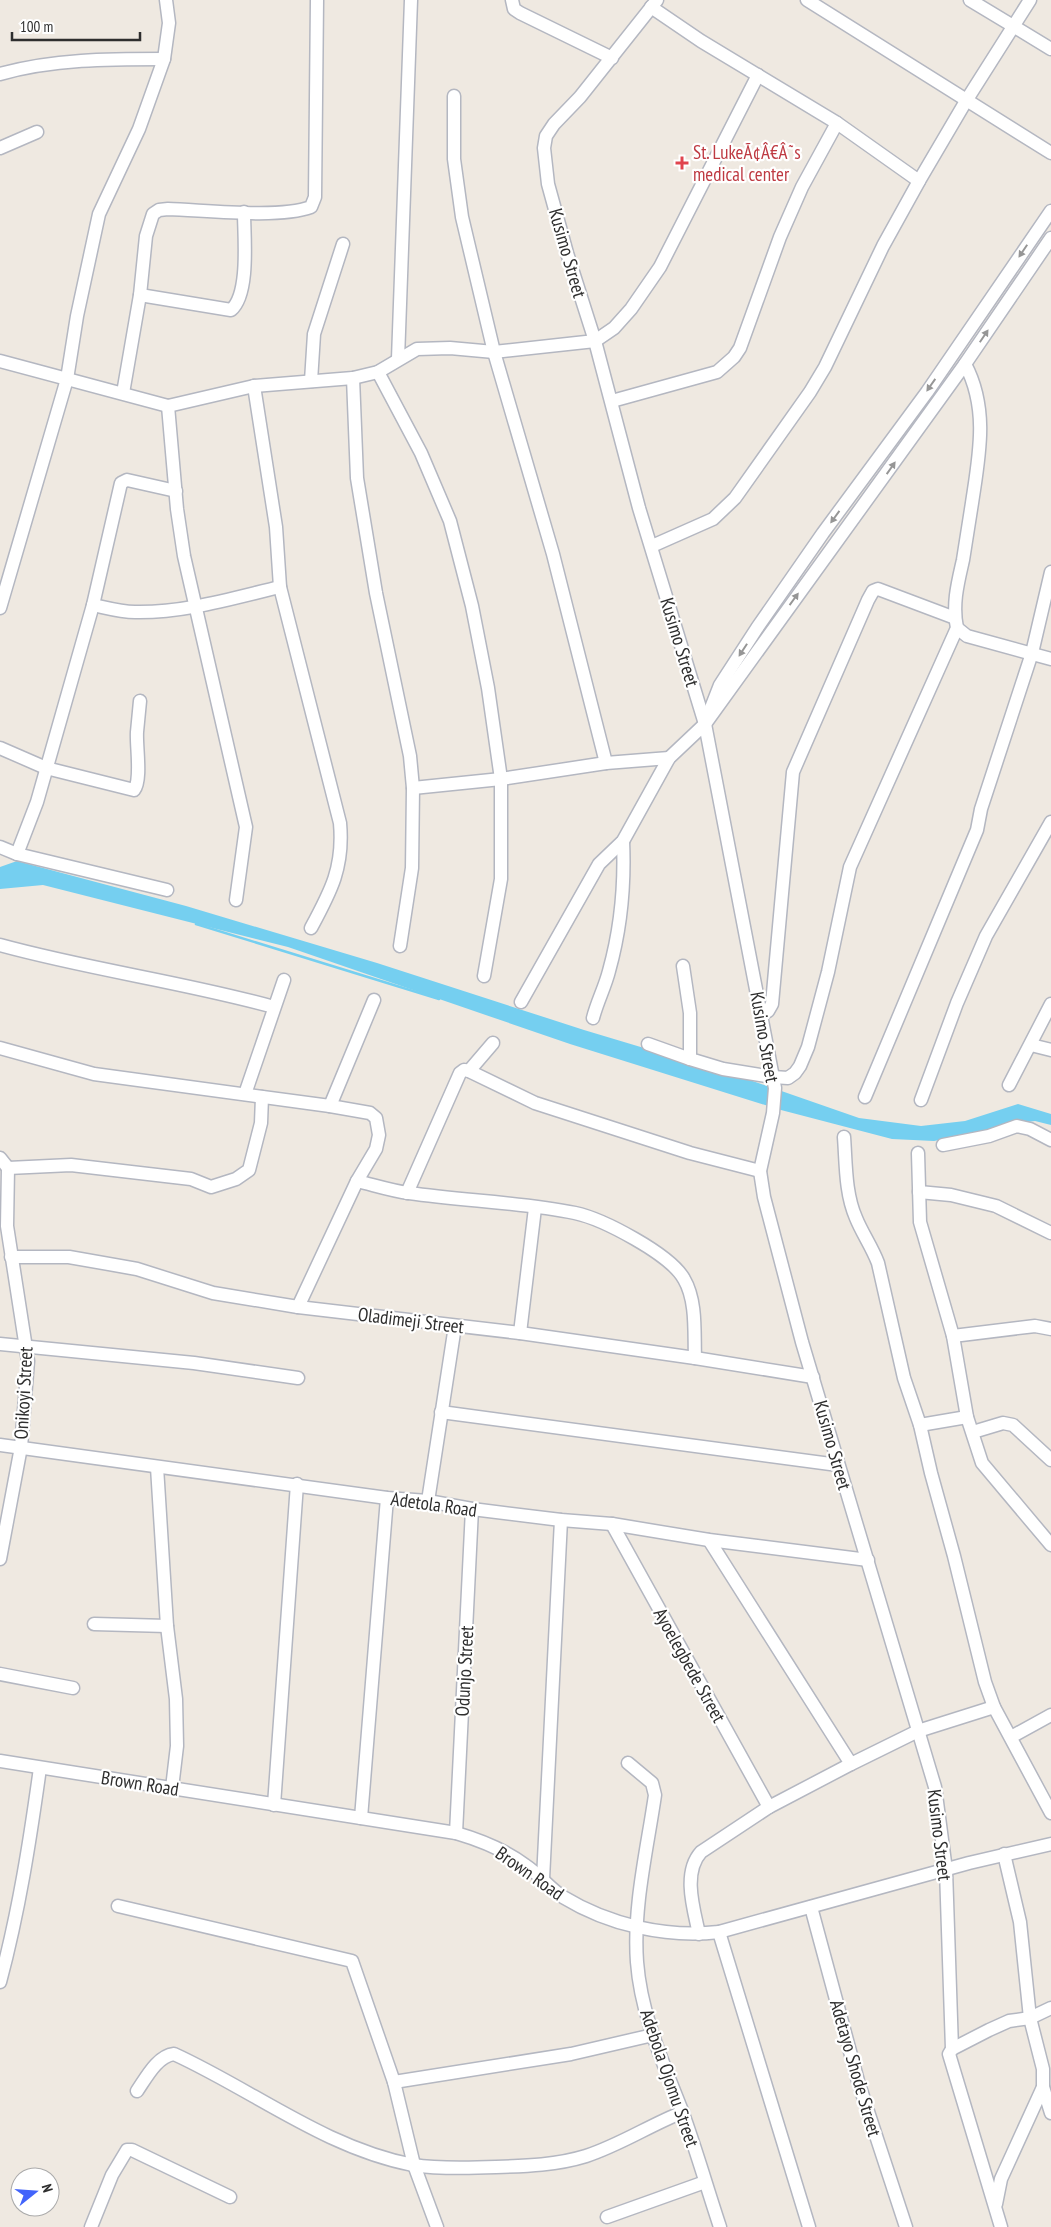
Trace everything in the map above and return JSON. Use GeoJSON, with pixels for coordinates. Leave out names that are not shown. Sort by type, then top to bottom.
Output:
{"type":"FeatureCollection","features":[{"type":"Feature","properties":{"kind":"street"},"geometry":{"type":"LineString","coordinates":[[0,608],[67,379],[76,316],[99,214],[139,129],[164,60],[169,23],[166,0]]}},
{"type":"Feature","properties":{"kind":"street"},"geometry":{"type":"LineString","coordinates":[[123,393],[140,295],[146,236],[153,214],[158,210],[298,212],[311,207],[314,202],[317,0]]}},
{"type":"Feature","properties":{"kind":"street"},"geometry":{"type":"LineString","coordinates":[[398,359],[411,0]]}},
{"type":"Feature","properties":{"kind":"street"},"geometry":{"type":"LineString","coordinates":[[512,0],[514,9],[520,13],[612,58]]}},
{"type":"Feature","properties":{"kind":"street"},"geometry":{"type":"LineString","coordinates":[[807,0],[1051,153]]}},
{"type":"Feature","properties":{"kind":"street"},"geometry":{"type":"LineString","coordinates":[[970,0],[1051,49]]}},
{"type":"Feature","properties":{"kind":"street"},"geometry":{"type":"LineString","coordinates":[[652,546],[713,519],[741,490],[810,392],[825,367],[883,246],[919,181],[966,101],[1030,0]]}},
{"type":"Feature","properties":{"kind":"street"},"geometry":{"type":"LineString","coordinates":[[654,4],[701,40],[837,123],[919,181]]}},
{"type":"Feature","properties":{"kind":"street","name":"Kusimo Street"},"geometry":{"type":"LineString","coordinates":[[654,4],[612,58],[575,103],[554,124],[546,136],[544,148],[548,184],[612,401],[639,508],[705,724],[774,1082],[773,1110],[760,1171],[764,1197],[838,1465],[935,1787],[946,1870],[952,2049],[949,2054],[1001,2227]]}},
{"type":"Feature","properties":{"kind":"street"},"geometry":{"type":"LineString","coordinates":[[0,74],[14,70],[91,59],[164,60]]}},
{"type":"Feature","properties":{"kind":"street"},"geometry":{"type":"LineString","coordinates":[[0,361],[168,406],[254,386],[354,378],[378,372],[417,349],[434,347],[494,352],[595,341],[614,328],[631,309],[660,268],[758,75]]}},
{"type":"Feature","properties":{"kind":"street"},"geometry":{"type":"LineString","coordinates":[[454,96],[454,159],[462,216],[494,352],[553,554],[606,763]]}},
{"type":"Feature","properties":{"kind":"street"},"geometry":{"type":"LineString","coordinates":[[612,401],[717,372],[734,357],[740,348],[802,187],[837,123]]}},
{"type":"Feature","properties":{"kind":"street"},"geometry":{"type":"LineString","coordinates":[[0,148],[37,132]]}},
{"type":"Feature","properties":{"kind":"street"},"geometry":{"type":"LineString","coordinates":[[705,724],[720,685],[758,628],[823,533],[927,392],[1051,211]]}},
{"type":"Feature","properties":{"kind":"street"},"geometry":{"type":"LineString","coordinates":[[140,295],[226,310],[236,305],[245,265],[244,212]]}},
{"type":"Feature","properties":{"kind":"street"},"geometry":{"type":"LineString","coordinates":[[521,1002],[599,864],[623,841],[669,758],[705,724],[965,364],[1051,238]]}},
{"type":"Feature","properties":{"kind":"street"},"geometry":{"type":"LineString","coordinates":[[311,381],[314,334],[343,244]]}},
{"type":"Feature","properties":{"kind":"street"},"geometry":{"type":"LineString","coordinates":[[992,297],[1004,306]]}},
{"type":"Feature","properties":{"kind":"street"},"geometry":{"type":"LineString","coordinates":[[648,1044],[690,1059],[774,1082],[788,1078],[795,1073],[808,1047],[828,972],[850,867],[956,623],[956,590],[968,528],[980,445],[978,397],[974,381],[965,364]]}},
{"type":"Feature","properties":{"kind":"street"},"geometry":{"type":"LineString","coordinates":[[378,372],[421,453],[441,497],[452,530],[472,606],[489,697],[501,779],[501,879],[484,976]]}},
{"type":"Feature","properties":{"kind":"street"},"geometry":{"type":"LineString","coordinates":[[354,378],[357,478],[376,592],[410,756],[413,788],[412,868],[400,946]]}},
{"type":"Feature","properties":{"kind":"street"},"geometry":{"type":"LineString","coordinates":[[254,386],[276,527],[280,587],[340,823],[342,840],[337,875],[311,928]]}},
{"type":"Feature","properties":{"kind":"street"},"geometry":{"type":"LineString","coordinates":[[168,406],[184,556],[246,827],[236,900]]}},
{"type":"Feature","properties":{"kind":"street"},"geometry":{"type":"LineString","coordinates":[[17,854],[37,802],[93,605],[121,483],[127,480],[176,491]]}},
{"type":"Feature","properties":{"kind":"street"},"geometry":{"type":"LineString","coordinates":[[865,1097],[977,830],[981,809],[1032,653],[1051,572]]}},
{"type":"Feature","properties":{"kind":"street"},"geometry":{"type":"LineString","coordinates":[[93,605],[134,612],[196,606],[280,587]]}},
{"type":"Feature","properties":{"kind":"street"},"geometry":{"type":"LineString","coordinates":[[761,1015],[768,1011],[772,1004],[794,772],[873,590],[878,589],[956,623],[967,636],[1051,658]]}},
{"type":"Feature","properties":{"kind":"street"},"geometry":{"type":"LineString","coordinates":[[0,748],[46,768],[134,790],[137,778],[137,733],[140,701]]}},
{"type":"Feature","properties":{"kind":"street"},"geometry":{"type":"LineString","coordinates":[[413,788],[501,779],[606,763],[669,758]]}},
{"type":"Feature","properties":{"kind":"street"},"geometry":{"type":"LineString","coordinates":[[921,1100],[957,1003],[986,936],[1051,822]]}},
{"type":"Feature","properties":{"kind":"street"},"geometry":{"type":"LineString","coordinates":[[593,1018],[609,972],[618,932],[624,878],[623,841]]}},
{"type":"Feature","properties":{"kind":"street"},"geometry":{"type":"LineString","coordinates":[[0,847],[17,854],[167,890]]}},
{"type":"Feature","properties":{"kind":"street"},"geometry":{"type":"LineString","coordinates":[[0,945],[80,966],[188,986],[274,1006]]}},
{"type":"Feature","properties":{"kind":"street"},"geometry":{"type":"LineString","coordinates":[[683,966],[690,1013],[690,1059]]}},
{"type":"Feature","properties":{"kind":"street"},"geometry":{"type":"LineString","coordinates":[[245,1094],[284,980]]}},
{"type":"Feature","properties":{"kind":"street"},"geometry":{"type":"LineString","coordinates":[[330,1106],[374,1000]]}},
{"type":"Feature","properties":{"kind":"street"},"geometry":{"type":"LineString","coordinates":[[1010,1085],[1051,1004]]}},
{"type":"Feature","properties":{"kind":"street"},"geometry":{"type":"LineString","coordinates":[[469,1071],[493,1043]]}},
{"type":"Feature","properties":{"kind":"street"},"geometry":{"type":"LineString","coordinates":[[1031,1045],[1051,1050]]}},
{"type":"Feature","properties":{"kind":"street"},"geometry":{"type":"LineString","coordinates":[[0,1048],[94,1074],[330,1106],[370,1113],[376,1118],[378,1143],[357,1182],[298,1307]]}},
{"type":"Feature","properties":{"kind":"street"},"geometry":{"type":"LineString","coordinates":[[407,1193],[460,1073],[464,1070],[535,1103],[690,1153],[760,1171]]}},
{"type":"Feature","properties":{"kind":"street"},"geometry":{"type":"LineString","coordinates":[[4,1163],[71,1165],[191,1179],[211,1186],[219,1184],[236,1179],[249,1170],[261,1123],[262,1096]]}},
{"type":"Feature","properties":{"kind":"street"},"geometry":{"type":"LineString","coordinates":[[943,1145],[982,1137],[1017,1126],[1030,1129],[1051,1140]]}},
{"type":"Feature","properties":{"kind":"street"},"geometry":{"type":"LineString","coordinates":[[844,1137],[851,1200],[855,1216],[874,1251],[878,1263],[904,1378],[920,1425],[930,1473],[954,1556],[985,1682],[994,1707],[1051,1813]]}},
{"type":"Feature","properties":{"kind":"street"},"geometry":{"type":"LineString","coordinates":[[918,1153],[920,1222],[953,1336],[967,1417],[982,1463],[1051,1546]]}},
{"type":"Feature","properties":{"kind":"street","name":"Onikoyi Street"},"geometry":{"type":"LineString","coordinates":[[0,1559],[20,1447],[28,1369],[27,1348],[12,1257],[4,1226],[4,1163]]}},
{"type":"Feature","properties":{"kind":"street"},"geometry":{"type":"LineString","coordinates":[[357,1182],[407,1193],[577,1214],[610,1226],[645,1245],[678,1270],[686,1280],[693,1309],[695,1358]]}},
{"type":"Feature","properties":{"kind":"street"},"geometry":{"type":"LineString","coordinates":[[919,1192],[950,1195],[996,1206],[1051,1233]]}},
{"type":"Feature","properties":{"kind":"street"},"geometry":{"type":"LineString","coordinates":[[520,1333],[535,1208]]}},
{"type":"Feature","properties":{"kind":"street","name":"Oladimeji Street"},"geometry":{"type":"LineString","coordinates":[[12,1257],[69,1257],[127,1267],[213,1293],[298,1307],[520,1333],[813,1377]]}},
{"type":"Feature","properties":{"kind":"street"},"geometry":{"type":"LineString","coordinates":[[428,1501],[456,1326]]}},
{"type":"Feature","properties":{"kind":"street"},"geometry":{"type":"LineString","coordinates":[[953,1336],[1035,1326],[1051,1329]]}},
{"type":"Feature","properties":{"kind":"street"},"geometry":{"type":"LineString","coordinates":[[0,1344],[194,1363],[298,1378]]}},
{"type":"Feature","properties":{"kind":"street"},"geometry":{"type":"LineString","coordinates":[[441,1412],[838,1465]]}},
{"type":"Feature","properties":{"kind":"street"},"geometry":{"type":"LineString","coordinates":[[920,1425],[967,1417]]}},
{"type":"Feature","properties":{"kind":"street"},"geometry":{"type":"LineString","coordinates":[[973,1432],[1003,1423],[1014,1425],[1051,1460]]}},
{"type":"Feature","properties":{"kind":"street","name":"Adetola Road"},"geometry":{"type":"LineString","coordinates":[[0,1445],[388,1498],[428,1501],[472,1509],[612,1524],[710,1540],[868,1560]]}},
{"type":"Feature","properties":{"kind":"street"},"geometry":{"type":"LineString","coordinates":[[157,1467],[167,1626],[176,1700],[177,1746],[172,1788]]}},
{"type":"Feature","properties":{"kind":"street"},"geometry":{"type":"LineString","coordinates":[[274,1805],[296,1484]]}},
{"type":"Feature","properties":{"kind":"street"},"geometry":{"type":"LineString","coordinates":[[361,1818],[388,1498]]}},
{"type":"Feature","properties":{"kind":"street","name":"Odunjo Street"},"geometry":{"type":"LineString","coordinates":[[456,1832],[472,1509]]}},
{"type":"Feature","properties":{"kind":"street"},"geometry":{"type":"LineString","coordinates":[[543,1879],[561,1520]]}},
{"type":"Feature","properties":{"kind":"street","name":"Ayoelegbede Street"},"geometry":{"type":"LineString","coordinates":[[612,1524],[769,1807]]}},
{"type":"Feature","properties":{"kind":"street"},"geometry":{"type":"LineString","coordinates":[[710,1540],[851,1764]]}},
{"type":"Feature","properties":{"kind":"street"},"geometry":{"type":"LineString","coordinates":[[94,1624],[167,1626]]}},
{"type":"Feature","properties":{"kind":"street"},"geometry":{"type":"LineString","coordinates":[[0,1674],[73,1688]]}},
{"type":"Feature","properties":{"kind":"street"},"geometry":{"type":"LineString","coordinates":[[699,1934],[692,1901],[691,1880],[696,1857],[701,1852],[769,1807],[851,1764],[918,1731],[994,1707]]}},
{"type":"Feature","properties":{"kind":"street"},"geometry":{"type":"LineString","coordinates":[[1011,1737],[1051,1715]]}},
{"type":"Feature","properties":{"kind":"street","name":"Brown Road"},"geometry":{"type":"LineString","coordinates":[[0,1761],[456,1832],[493,1847],[525,1864],[561,1896],[601,1916],[659,1932],[699,1934],[719,1932],[1004,1854],[1051,1844]]}},
{"type":"Feature","properties":{"kind":"street","name":"Adebola Ojomu Street"},"geometry":{"type":"LineString","coordinates":[[628,1763],[652,1783],[656,1796],[637,1926],[637,1962],[641,1992],[664,2069],[683,2112],[720,2227]]}},
{"type":"Feature","properties":{"kind":"street"},"geometry":{"type":"LineString","coordinates":[[0,1982],[15,1925],[26,1867],[40,1768]]}},
{"type":"Feature","properties":{"kind":"street"},"geometry":{"type":"LineString","coordinates":[[1004,1854],[1020,1922],[1030,2018],[1043,2069],[1043,2087],[1051,2114]]}},
{"type":"Feature","properties":{"kind":"street"},"geometry":{"type":"LineString","coordinates":[[118,1906],[352,1961],[394,2082],[414,2165],[437,2227]]}},
{"type":"Feature","properties":{"kind":"street","name":"Adetayo Shode Street"},"geometry":{"type":"LineString","coordinates":[[811,1907],[858,2081],[906,2227]]}},
{"type":"Feature","properties":{"kind":"street"},"geometry":{"type":"LineString","coordinates":[[719,1932],[809,2227]]}},
{"type":"Feature","properties":{"kind":"street"},"geometry":{"type":"LineString","coordinates":[[952,2049],[1009,2021],[1030,2018],[1051,2008]]}},
{"type":"Feature","properties":{"kind":"street"},"geometry":{"type":"LineString","coordinates":[[394,2082],[571,2054],[653,2035]]}},
{"type":"Feature","properties":{"kind":"street"},"geometry":{"type":"LineString","coordinates":[[137,2091],[152,2069],[169,2054],[174,2054],[240,2086],[310,2128],[344,2142],[414,2165],[476,2168],[558,2163],[587,2156],[683,2112]]}},
{"type":"Feature","properties":{"kind":"street"},"geometry":{"type":"LineString","coordinates":[[996,2209],[1001,2179],[1043,2087]]}},
{"type":"Feature","properties":{"kind":"street"},"geometry":{"type":"LineString","coordinates":[[90,2227],[112,2175],[127,2150],[132,2150],[230,2197]]}},
{"type":"Feature","properties":{"kind":"street"},"geometry":{"type":"LineString","coordinates":[[608,2217],[705,2182]]}},
{"type":"Feature","properties":{"kind":"water"},"geometry":{"type":"Polygon","coordinates":[[[17,861],[186,906],[377,963],[584,1030],[744,1078],[859,1118],[921,1126],[965,1121],[1018,1104],[1051,1114],[1051,1125],[1035,1121],[1004,1125],[934,1141],[892,1139],[781,1110],[570,1044],[288,947],[43,885],[0,889],[0,867],[17,861]]]}},
{"type":"Feature","properties":{"kind":"waterway"},"geometry":{"type":"LineString","coordinates":[[196,924],[439,999]]}},
{"type":"Feature","properties":{"kind":"place","name":"St. LukeÃ¢Â€Â˜s medical center"},"geometry":{"type":"Point","coordinates":[682,163]}}]}
